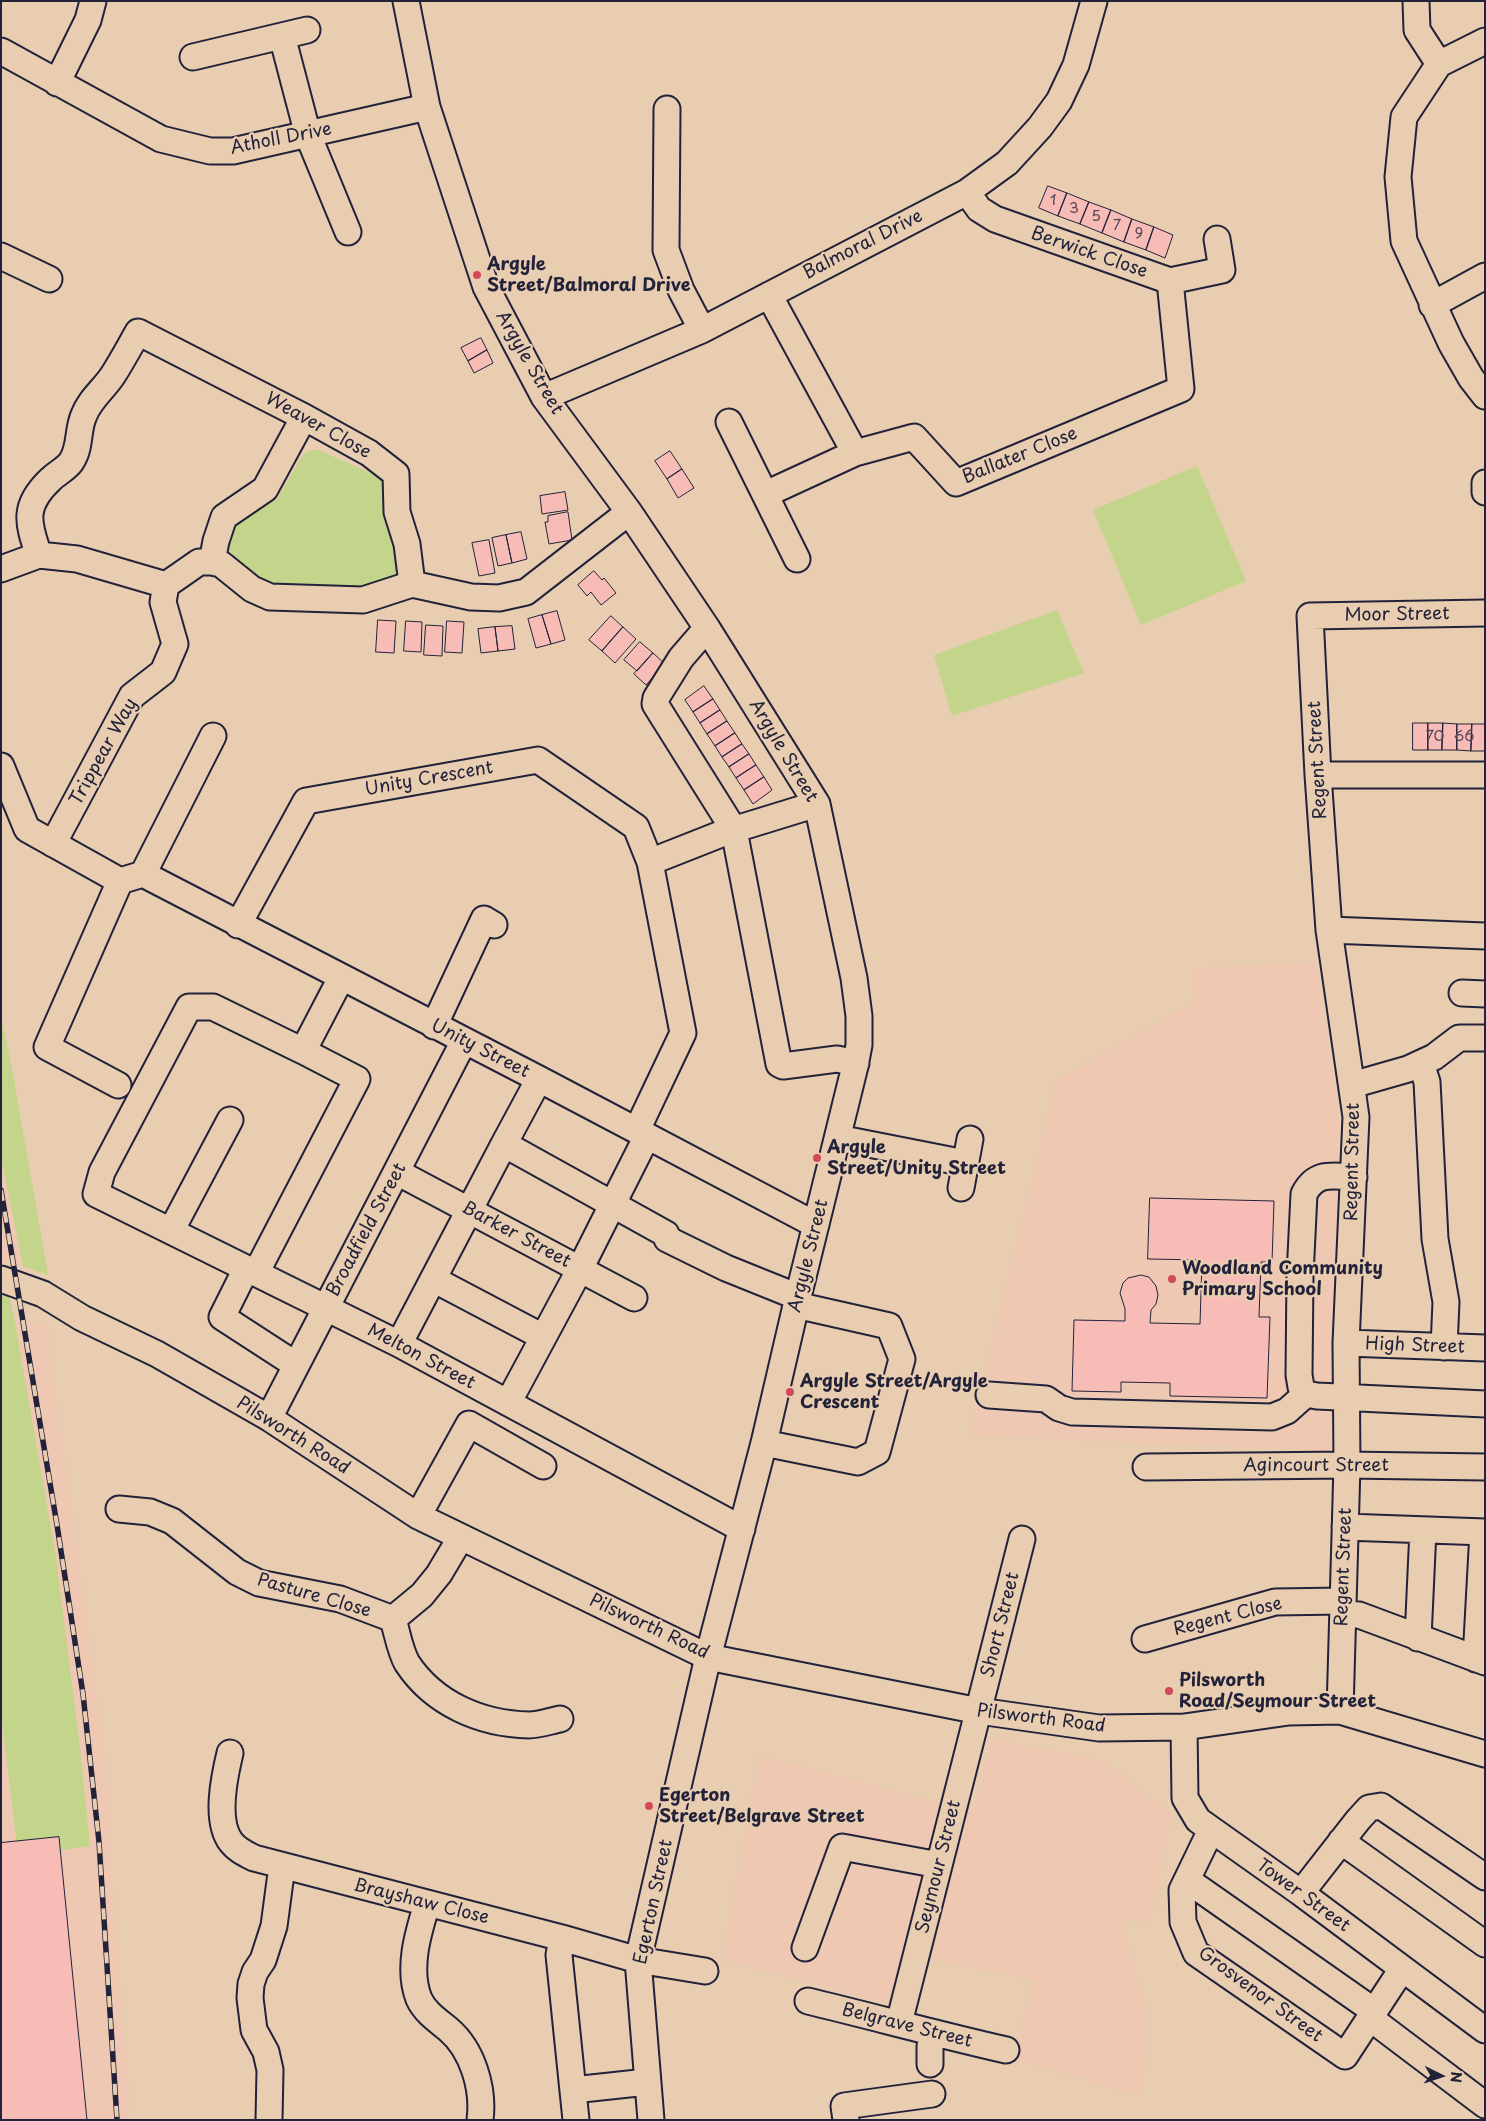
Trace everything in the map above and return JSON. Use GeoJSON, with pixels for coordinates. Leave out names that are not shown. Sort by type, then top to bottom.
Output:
{"type":"FeatureCollection","features":[{"type":"Feature","properties":{"kind":"street"},"geometry":{"type":"LineString","coordinates":[[58,82],[88,20],[93,1]]}},
{"type":"Feature","properties":{"kind":"street","name":"Argyle Street"},"geometry":{"type":"LineString","coordinates":[[406,1],[427,107],[486,287],[544,397],[629,512],[707,628],[817,804],[854,978],[859,1016],[859,1045],[856,1062],[764,1443],[708,1658]]}},
{"type":"Feature","properties":{"kind":"street","name":"Balmoral Drive"},"geometry":{"type":"LineString","coordinates":[[544,397],[702,330],[967,192],[1007,163],[1040,127],[1059,101],[1076,65],[1094,1]]}},
{"type":"Feature","properties":{"kind":"street"},"geometry":{"type":"LineString","coordinates":[[1416,1],[1416,30],[1439,64]]}},
{"type":"Feature","properties":{"kind":"street"},"geometry":{"type":"LineString","coordinates":[[193,57],[307,30]]}},
{"type":"Feature","properties":{"kind":"street"},"geometry":{"type":"LineString","coordinates":[[282,36],[308,135],[348,232]]}},
{"type":"Feature","properties":{"kind":"street"},"geometry":{"type":"LineString","coordinates":[[1485,41],[1439,64],[1404,117],[1398,177],[1404,241],[1432,305],[1467,371],[1485,396]]}},
{"type":"Feature","properties":{"kind":"street","name":"Atholl Drive"},"geometry":{"type":"LineString","coordinates":[[1,52],[161,140],[210,151],[233,151],[427,107]]}},
{"type":"Feature","properties":{"kind":"street"},"geometry":{"type":"LineString","coordinates":[[667,109],[666,250],[681,290],[702,330]]}},
{"type":"Feature","properties":{"kind":"street","name":"Berwick Close"},"geometry":{"type":"LineString","coordinates":[[967,192],[979,208],[995,220],[1170,282],[1222,270],[1217,239]]}},
{"type":"Feature","properties":{"kind":"street"},"geometry":{"type":"LineString","coordinates":[[1,256],[49,279]]}},
{"type":"Feature","properties":{"kind":"street"},"geometry":{"type":"LineString","coordinates":[[1432,305],[1485,276]]}},
{"type":"Feature","properties":{"kind":"street","name":"Ballater Close"},"geometry":{"type":"LineString","coordinates":[[855,453],[914,437],[956,483],[1181,389],[1170,282]]}},
{"type":"Feature","properties":{"kind":"street"},"geometry":{"type":"LineString","coordinates":[[766,494],[855,453],[768,295]]}},
{"type":"Feature","properties":{"kind":"street","name":"Weaver Close"},"geometry":{"type":"LineString","coordinates":[[39,554],[29,528],[30,510],[39,490],[71,463],[78,449],[83,415],[92,400],[112,376],[138,332],[304,417],[369,453],[396,474],[397,512],[407,544],[412,584]]}},
{"type":"Feature","properties":{"kind":"street"},"geometry":{"type":"LineString","coordinates":[[212,562],[216,541],[224,517],[265,489],[304,417]]}},
{"type":"Feature","properties":{"kind":"street"},"geometry":{"type":"LineString","coordinates":[[729,422],[797,559]]}},
{"type":"Feature","properties":{"kind":"street"},"geometry":{"type":"LineString","coordinates":[[1485,483],[1485,492]]}},
{"type":"Feature","properties":{"kind":"street"},"geometry":{"type":"LineString","coordinates":[[1,569],[39,554],[78,559],[166,585],[199,562],[212,562],[221,564],[252,589],[270,597],[363,600],[412,584],[471,597],[499,598],[526,592],[629,512]]}},
{"type":"Feature","properties":{"kind":"street","name":"Trippear Way"},"geometry":{"type":"LineString","coordinates":[[53,844],[132,696],[163,672],[175,644],[163,602],[166,585]]}},
{"type":"Feature","properties":{"kind":"street","name":"Moor Street"},"geometry":{"type":"LineString","coordinates":[[1310,616],[1485,613]]}},
{"type":"Feature","properties":{"kind":"street","name":"Regent Street"},"geometry":{"type":"LineString","coordinates":[[1310,616],[1318,775],[1329,930],[1356,1117],[1346,1343],[1347,1465],[1340,1711]]}},
{"type":"Feature","properties":{"kind":"street"},"geometry":{"type":"LineString","coordinates":[[707,628],[681,658],[656,698],[655,704],[734,830],[779,1064],[783,1066],[837,1059],[856,1062]]}},
{"type":"Feature","properties":{"kind":"street"},"geometry":{"type":"LineString","coordinates":[[118,1086],[47,1047],[132,878],[213,736]]}},
{"type":"Feature","properties":{"kind":"street","name":"Unity Crescent"},"geometry":{"type":"LineString","coordinates":[[238,925],[306,801],[538,760],[636,827],[650,862],[683,1033],[613,1204],[508,1403]]}},
{"type":"Feature","properties":{"kind":"street","name":"Unity Street"},"geometry":{"type":"LineString","coordinates":[[1,766],[27,830],[53,844],[238,925],[539,1079],[816,1225]]}},
{"type":"Feature","properties":{"kind":"street"},"geometry":{"type":"LineString","coordinates":[[1318,775],[1485,775]]}},
{"type":"Feature","properties":{"kind":"street"},"geometry":{"type":"LineString","coordinates":[[650,862],[734,830],[817,804]]}},
{"type":"Feature","properties":{"kind":"street"},"geometry":{"type":"LineString","coordinates":[[434,1026],[484,919],[494,925]]}},
{"type":"Feature","properties":{"kind":"street"},"geometry":{"type":"LineString","coordinates":[[1329,930],[1485,936]]}},
{"type":"Feature","properties":{"kind":"street"},"geometry":{"type":"LineString","coordinates":[[296,1365],[222,1317],[251,1271],[357,1079],[303,1051],[341,978]]}},
{"type":"Feature","properties":{"kind":"street","name":"Melton Street"},"geometry":{"type":"LineString","coordinates":[[303,1051],[213,1006],[189,1007],[102,1172],[96,1194],[399,1344],[742,1529]]}},
{"type":"Feature","properties":{"kind":"street"},"geometry":{"type":"LineString","coordinates":[[1352,1085],[1408,1069],[1434,1057],[1459,1038],[1485,1038]]}},
{"type":"Feature","properties":{"kind":"street","name":"Broadfield Street"},"geometry":{"type":"LineString","coordinates":[[269,1418],[464,1041]]}},
{"type":"Feature","properties":{"kind":"street"},"geometry":{"type":"LineString","coordinates":[[1421,1063],[1427,1082],[1435,1239],[1446,1302],[1444,1347]]}},
{"type":"Feature","properties":{"kind":"street"},"geometry":{"type":"LineString","coordinates":[[399,1344],[539,1079]]}},
{"type":"Feature","properties":{"kind":"street"},"geometry":{"type":"LineString","coordinates":[[171,1231],[230,1120]]}},
{"type":"Feature","properties":{"kind":"street"},"geometry":{"type":"LineString","coordinates":[[838,1138],[965,1163]]}},
{"type":"Feature","properties":{"kind":"street"},"geometry":{"type":"LineString","coordinates":[[961,1188],[970,1139]]}},
{"type":"Feature","properties":{"kind":"street"},"geometry":{"type":"LineString","coordinates":[[504,1144],[666,1234],[667,1240],[726,1268],[797,1301],[889,1326],[902,1359],[877,1452],[858,1462],[764,1443]]}},
{"type":"Feature","properties":{"kind":"street","name":"Barker Street"},"geometry":{"type":"LineString","coordinates":[[397,1172],[634,1298]]}},
{"type":"Feature","properties":{"kind":"street"},"geometry":{"type":"LineString","coordinates":[[1306,1394],[1301,1387],[1299,1375],[1300,1276],[1304,1194],[1309,1185],[1322,1177],[1354,1177]]}},
{"type":"Feature","properties":{"kind":"street","name":"Pilsworth Road"},"geometry":{"type":"LineString","coordinates":[[1,1279],[43,1294],[82,1318],[136,1344],[269,1418],[418,1516],[708,1658],[979,1711],[1099,1728],[1184,1727],[1289,1712],[1340,1711],[1485,1754]]}},
{"type":"Feature","properties":{"kind":"street"},"geometry":{"type":"LineString","coordinates":[[433,1279],[543,1337]]}},
{"type":"Feature","properties":{"kind":"street","name":"High Street"},"geometry":{"type":"LineString","coordinates":[[1346,1343],[1485,1348]]}},
{"type":"Feature","properties":{"kind":"street"},"geometry":{"type":"LineString","coordinates":[[989,1395],[1046,1399],[1072,1412],[1272,1417],[1288,1411],[1306,1394],[1485,1404]]}},
{"type":"Feature","properties":{"kind":"street"},"geometry":{"type":"LineString","coordinates":[[418,1516],[470,1424],[543,1466]]}},
{"type":"Feature","properties":{"kind":"street","name":"Agincourt Street"},"geometry":{"type":"LineString","coordinates":[[1146,1467],[1485,1466]]}},
{"type":"Feature","properties":{"kind":"street","name":"Pasture Close"},"geometry":{"type":"LineString","coordinates":[[120,1509],[150,1512],[182,1527],[237,1572],[260,1583],[285,1590],[340,1599],[393,1619]]}},
{"type":"Feature","properties":{"kind":"street"},"geometry":{"type":"LineString","coordinates":[[1345,1527],[1484,1532],[1480,1661]]}},
{"type":"Feature","properties":{"kind":"street"},"geometry":{"type":"LineString","coordinates":[[1418,1638],[1423,1530]]}},
{"type":"Feature","properties":{"kind":"street"},"geometry":{"type":"LineString","coordinates":[[461,1537],[439,1574],[422,1596],[393,1619],[406,1662],[428,1687],[451,1705],[478,1718],[531,1725],[560,1719]]}},
{"type":"Feature","properties":{"kind":"street","name":"Short Street"},"geometry":{"type":"LineString","coordinates":[[979,1711],[1022,1539]]}},
{"type":"Feature","properties":{"kind":"street","name":"Regent Close"},"geometry":{"type":"LineString","coordinates":[[1145,1639],[1276,1602],[1343,1608],[1480,1661]]}},
{"type":"Feature","properties":{"kind":"street","name":"Egerton Street"},"geometry":{"type":"LineString","coordinates":[[651,2120],[638,1960],[708,1658]]}},
{"type":"Feature","properties":{"kind":"street","name":"Seymour Street"},"geometry":{"type":"LineString","coordinates":[[899,2023],[979,1711]]}},
{"type":"Feature","properties":{"kind":"street","name":"Tower Street"},"geometry":{"type":"LineString","coordinates":[[1184,1727],[1185,1798],[1198,1820],[1301,1893],[1402,1969],[1481,2019]]}},
{"type":"Feature","properties":{"kind":"street","name":"Brayshaw Close"},"geometry":{"type":"LineString","coordinates":[[230,1753],[222,1808],[222,1823],[232,1843],[240,1851],[254,1858],[562,1938],[638,1960],[705,1971]]}},
{"type":"Feature","properties":{"kind":"street"},"geometry":{"type":"LineString","coordinates":[[1301,1893],[1369,1808],[1381,1806],[1485,1877]]}},
{"type":"Feature","properties":{"kind":"street","name":"Grosvenor Street"},"geometry":{"type":"LineString","coordinates":[[1211,1830],[1182,1890],[1183,1922],[1196,1953],[1345,2056],[1402,1969]]}},
{"type":"Feature","properties":{"kind":"street"},"geometry":{"type":"LineString","coordinates":[[1341,1841],[1485,1944]]}},
{"type":"Feature","properties":{"kind":"street"},"geometry":{"type":"LineString","coordinates":[[805,1948],[842,1847],[940,1865]]}},
{"type":"Feature","properties":{"kind":"street"},"geometry":{"type":"LineString","coordinates":[[269,2120],[270,2070],[266,2052],[254,2030],[250,1998],[253,1978],[268,1946],[274,1926],[282,1866]]}},
{"type":"Feature","properties":{"kind":"street"},"geometry":{"type":"LineString","coordinates":[[1187,1880],[1372,2015],[1485,2105]]}},
{"type":"Feature","properties":{"kind":"street"},"geometry":{"type":"LineString","coordinates":[[427,1904],[418,1934],[415,1954],[414,1974],[417,1991],[424,2007],[438,2022],[448,2029],[468,2055],[479,2089],[480,2120]]}},
{"type":"Feature","properties":{"kind":"street"},"geometry":{"type":"LineString","coordinates":[[562,1938],[559,1955],[576,2120]]}},
{"type":"Feature","properties":{"kind":"street","name":"Belgrave Street"},"geometry":{"type":"LineString","coordinates":[[808,2002],[1006,2050]]}},
{"type":"Feature","properties":{"kind":"street"},"geometry":{"type":"LineString","coordinates":[[930,2064],[930,2046],[936,2033]]}},
{"type":"Feature","properties":{"kind":"street"},"geometry":{"type":"LineString","coordinates":[[573,2090],[647,2082]]}},
{"type":"Feature","properties":{"kind":"street"},"geometry":{"type":"LineString","coordinates":[[846,2120],[844,2106],[932,2094]]}},
{"type":"Feature","properties":{"kind":"shaded area","name":"Woodland Community Primary School"},"geometry":{"type":"Polygon","coordinates":[[[1315,962],[1341,1122],[1332,1444],[1327,1451],[969,1435],[1057,1080],[1195,1001],[1192,969],[1315,962]]]}},
{"type":"Feature","properties":{"kind":"shaded area"},"geometry":{"type":"Polygon","coordinates":[[[1,1157],[23,1266],[1,1258],[1,1157]]]}},
{"type":"Feature","properties":{"kind":"shaded area"},"geometry":{"type":"Polygon","coordinates":[[[14,1317],[49,1328],[50,1359],[108,1782],[112,1887],[131,2120],[1,2120],[1,1712],[18,1856],[55,1551],[14,1317]]]}},
{"type":"Feature","properties":{"kind":"shaded area"},"geometry":{"type":"Polygon","coordinates":[[[991,1739],[1103,1761],[1172,1815],[1150,1921],[1122,1920],[1149,2023],[1141,2096],[1013,2059],[1034,1980],[926,1958],[910,2009],[722,1960],[759,1757],[974,1811],[991,1739]]]}},
{"type":"Feature","properties":{"kind":"green space"},"geometry":{"type":"Polygon","coordinates":[[[316,449],[382,478],[386,490],[384,510],[399,566],[392,581],[365,592],[273,585],[243,568],[228,549],[232,526],[277,499],[304,453],[316,449]]]}},
{"type":"Feature","properties":{"kind":"green space"},"geometry":{"type":"Polygon","coordinates":[[[1197,466],[1246,581],[1141,625],[1093,510],[1197,466]]]}},
{"type":"Feature","properties":{"kind":"green space"},"geometry":{"type":"Polygon","coordinates":[[[1057,610],[1084,673],[952,716],[934,655],[1057,610]]]}},
{"type":"Feature","properties":{"kind":"green space"},"geometry":{"type":"Polygon","coordinates":[[[1,1018],[13,1074],[48,1275],[23,1266],[1,1157],[1,1018]]]}},
{"type":"Feature","properties":{"kind":"green space"},"geometry":{"type":"Polygon","coordinates":[[[1,1290],[8,1292],[14,1317],[55,1551],[81,1756],[90,1846],[18,1856],[1,1712],[1,1290]]]}},
{"type":"Feature","properties":{"kind":"building"},"geometry":{"type":"Polygon","coordinates":[[[1048,186],[1067,193],[1058,216],[1039,208],[1048,186]]]}},
{"type":"Feature","properties":{"kind":"building"},"geometry":{"type":"Polygon","coordinates":[[[1067,193],[1089,202],[1080,224],[1058,216],[1067,193]]]}},
{"type":"Feature","properties":{"kind":"building"},"geometry":{"type":"Polygon","coordinates":[[[1089,202],[1111,210],[1102,233],[1080,224],[1089,202]]]}},
{"type":"Feature","properties":{"kind":"building"},"geometry":{"type":"Polygon","coordinates":[[[1111,210],[1132,219],[1124,242],[1102,233],[1111,210]]]}},
{"type":"Feature","properties":{"kind":"building"},"geometry":{"type":"Polygon","coordinates":[[[1132,219],[1154,227],[1146,250],[1124,242],[1132,219]]]}},
{"type":"Feature","properties":{"kind":"building"},"geometry":{"type":"Polygon","coordinates":[[[1154,227],[1173,235],[1165,258],[1146,250],[1154,227]]]}},
{"type":"Feature","properties":{"kind":"building"},"geometry":{"type":"Polygon","coordinates":[[[481,338],[487,350],[468,361],[461,348],[481,338]]]}},
{"type":"Feature","properties":{"kind":"building"},"geometry":{"type":"Polygon","coordinates":[[[487,350],[493,363],[474,373],[468,361],[487,350]]]}},
{"type":"Feature","properties":{"kind":"building"},"geometry":{"type":"Polygon","coordinates":[[[670,451],[682,469],[667,479],[655,461],[670,451]]]}},
{"type":"Feature","properties":{"kind":"building"},"geometry":{"type":"Polygon","coordinates":[[[682,469],[694,488],[678,498],[667,479],[682,469]]]}},
{"type":"Feature","properties":{"kind":"building"},"geometry":{"type":"Polygon","coordinates":[[[565,492],[568,510],[542,514],[540,496],[565,492]]]}},
{"type":"Feature","properties":{"kind":"building"},"geometry":{"type":"Polygon","coordinates":[[[568,512],[572,540],[549,544],[545,522],[548,522],[548,516],[568,512]]]}},
{"type":"Feature","properties":{"kind":"building"},"geometry":{"type":"Polygon","coordinates":[[[521,532],[527,559],[512,563],[506,535],[521,532]]]}},
{"type":"Feature","properties":{"kind":"building"},"geometry":{"type":"Polygon","coordinates":[[[506,535],[512,563],[498,566],[492,538],[506,535]]]}},
{"type":"Feature","properties":{"kind":"building"},"geometry":{"type":"Polygon","coordinates":[[[489,540],[495,573],[479,576],[472,543],[489,540]]]}},
{"type":"Feature","properties":{"kind":"building"},"geometry":{"type":"Polygon","coordinates":[[[594,571],[602,580],[604,578],[616,593],[601,605],[591,592],[587,596],[578,585],[594,571]]]}},
{"type":"Feature","properties":{"kind":"building"},"geometry":{"type":"Polygon","coordinates":[[[557,611],[565,640],[551,644],[542,615],[557,611]]]}},
{"type":"Feature","properties":{"kind":"building"},"geometry":{"type":"Polygon","coordinates":[[[542,615],[551,644],[536,648],[528,619],[542,615]]]}},
{"type":"Feature","properties":{"kind":"building"},"geometry":{"type":"Polygon","coordinates":[[[611,616],[623,627],[602,651],[589,640],[611,616]]]}},
{"type":"Feature","properties":{"kind":"building"},"geometry":{"type":"Polygon","coordinates":[[[378,620],[396,621],[394,653],[376,652],[378,620]]]}},
{"type":"Feature","properties":{"kind":"building"},"geometry":{"type":"Polygon","coordinates":[[[406,621],[422,622],[421,652],[404,651],[406,621]]]}},
{"type":"Feature","properties":{"kind":"building"},"geometry":{"type":"Polygon","coordinates":[[[447,621],[464,622],[462,653],[445,652],[447,621]]]}},
{"type":"Feature","properties":{"kind":"building"},"geometry":{"type":"Polygon","coordinates":[[[426,625],[443,626],[442,656],[424,655],[426,625]]]}},
{"type":"Feature","properties":{"kind":"building"},"geometry":{"type":"Polygon","coordinates":[[[512,626],[515,649],[498,651],[495,627],[512,626]]]}},
{"type":"Feature","properties":{"kind":"building"},"geometry":{"type":"Polygon","coordinates":[[[495,627],[498,651],[481,653],[478,629],[495,627]]]}},
{"type":"Feature","properties":{"kind":"building"},"geometry":{"type":"Polygon","coordinates":[[[623,627],[636,639],[615,663],[602,651],[623,627]]]}},
{"type":"Feature","properties":{"kind":"building"},"geometry":{"type":"Polygon","coordinates":[[[640,642],[653,653],[637,671],[624,660],[640,642]]]}},
{"type":"Feature","properties":{"kind":"building"},"geometry":{"type":"Polygon","coordinates":[[[653,653],[665,664],[646,685],[634,674],[653,653]]]}},
{"type":"Feature","properties":{"kind":"building"},"geometry":{"type":"Polygon","coordinates":[[[704,686],[713,699],[693,712],[685,700],[704,686]]]}},
{"type":"Feature","properties":{"kind":"building"},"geometry":{"type":"Polygon","coordinates":[[[713,699],[720,710],[700,723],[693,712],[713,699]]]}},
{"type":"Feature","properties":{"kind":"building"},"geometry":{"type":"Polygon","coordinates":[[[720,710],[727,721],[707,734],[700,723],[720,710]]]}},
{"type":"Feature","properties":{"kind":"building"},"geometry":{"type":"Polygon","coordinates":[[[727,721],[735,733],[715,746],[707,734],[727,721]]]}},
{"type":"Feature","properties":{"kind":"building"},"geometry":{"type":"Polygon","coordinates":[[[1413,723],[1428,723],[1428,750],[1413,750],[1413,723]]]}},
{"type":"Feature","properties":{"kind":"building"},"geometry":{"type":"Polygon","coordinates":[[[1428,723],[1443,723],[1442,750],[1428,750],[1428,723]]]}},
{"type":"Feature","properties":{"kind":"building"},"geometry":{"type":"Polygon","coordinates":[[[1443,723],[1457,724],[1457,750],[1442,750],[1443,723]]]}},
{"type":"Feature","properties":{"kind":"building"},"geometry":{"type":"Polygon","coordinates":[[[1457,724],[1472,724],[1471,751],[1457,750],[1457,724]]]}},
{"type":"Feature","properties":{"kind":"building"},"geometry":{"type":"Polygon","coordinates":[[[1472,724],[1485,724],[1485,751],[1471,751],[1472,724]]]}},
{"type":"Feature","properties":{"kind":"building"},"geometry":{"type":"Polygon","coordinates":[[[735,733],[742,744],[722,757],[715,746],[735,733]]]}},
{"type":"Feature","properties":{"kind":"building"},"geometry":{"type":"Polygon","coordinates":[[[742,744],[749,754],[729,767],[722,757],[742,744]]]}},
{"type":"Feature","properties":{"kind":"building"},"geometry":{"type":"Polygon","coordinates":[[[749,754],[756,765],[736,778],[729,767],[749,754]]]}},
{"type":"Feature","properties":{"kind":"building"},"geometry":{"type":"Polygon","coordinates":[[[756,765],[764,777],[744,790],[736,778],[756,765]]]}},
{"type":"Feature","properties":{"kind":"building"},"geometry":{"type":"Polygon","coordinates":[[[764,777],[772,790],[753,804],[744,790],[764,777]]]}},
{"type":"Feature","properties":{"kind":"building"},"geometry":{"type":"Polygon","coordinates":[[[1150,1198],[1274,1201],[1272,1262],[1261,1262],[1259,1317],[1270,1317],[1267,1398],[1170,1396],[1170,1383],[1121,1382],[1121,1392],[1072,1391],[1074,1320],[1125,1321],[1125,1309],[1120,1293],[1123,1283],[1128,1278],[1141,1275],[1149,1277],[1156,1286],[1158,1295],[1156,1304],[1151,1310],[1150,1323],[1200,1324],[1202,1260],[1148,1259],[1150,1198]]]}},
{"type":"Feature","properties":{"kind":"building"},"geometry":{"type":"Polygon","coordinates":[[[59,1837],[87,2120],[1,2120],[1,1843],[59,1837]]]}},
{"type":"Feature","properties":{"kind":"railway"},"geometry":{"type":"LineString","coordinates":[[1,1190],[83,1694],[99,1842],[117,2120]]}},
{"type":"Feature","properties":{"kind":"place","name":"Argyle Street/Balmoral Drive"},"geometry":{"type":"Point","coordinates":[477,275]}},
{"type":"Feature","properties":{"kind":"place","name":"Argyle Street/Unity Street"},"geometry":{"type":"Point","coordinates":[817,1158]}},
{"type":"Feature","properties":{"kind":"place","name":"Woodland Community Primary School"},"geometry":{"type":"Point","coordinates":[1172,1279]}},
{"type":"Feature","properties":{"kind":"place","name":"Argyle Street/Argyle Crescent"},"geometry":{"type":"Point","coordinates":[790,1392]}},
{"type":"Feature","properties":{"kind":"place","name":"Pilsworth Road/Seymour Street"},"geometry":{"type":"Point","coordinates":[1169,1691]}},
{"type":"Feature","properties":{"kind":"place","name":"Egerton Street/Belgrave Street"},"geometry":{"type":"Point","coordinates":[649,1806]}}]}
